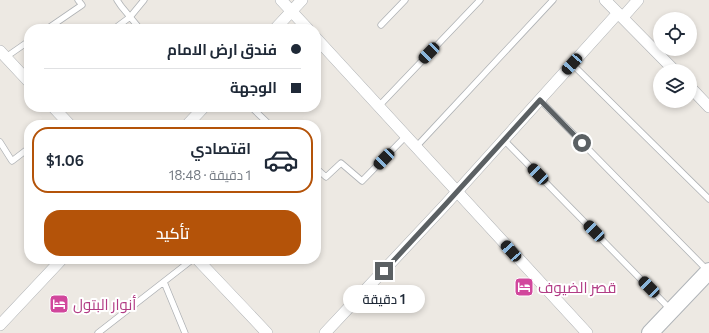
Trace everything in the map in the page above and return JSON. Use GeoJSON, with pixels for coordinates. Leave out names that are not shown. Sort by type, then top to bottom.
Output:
{"type":"FeatureCollection","features":[{"type":"Feature","properties":{"kind":"main road"},"geometry":{"type":"LineString","coordinates":[[650,333],[709,271]]}},
{"type":"Feature","properties":{"kind":"street"},"geometry":{"type":"LineString","coordinates":[[281,0],[304,24]]}},
{"type":"Feature","properties":{"kind":"street"},"geometry":{"type":"LineString","coordinates":[[280,24],[302,0]]}},
{"type":"Feature","properties":{"kind":"street"},"geometry":{"type":"LineString","coordinates":[[605,0],[667,64]]}},
{"type":"Feature","properties":{"kind":"street"},"geometry":{"type":"LineString","coordinates":[[324,333],[457,192],[572,64],[620,15],[638,0]]}},
{"type":"Feature","properties":{"kind":"street"},"geometry":{"type":"LineString","coordinates":[[321,43],[587,333]]}},
{"type":"Feature","properties":{"kind":"street"},"geometry":{"type":"LineString","coordinates":[[3,54],[24,77]]}},
{"type":"Feature","properties":{"kind":"street"},"geometry":{"type":"LineString","coordinates":[[697,94],[709,107]]}},
{"type":"Feature","properties":{"kind":"street"},"geometry":{"type":"LineString","coordinates":[[192,120],[199,112]]}},
{"type":"Feature","properties":{"kind":"street"},"geometry":{"type":"LineString","coordinates":[[0,324],[57,264]]}},
{"type":"Feature","properties":{"kind":"street"},"geometry":{"type":"LineString","coordinates":[[202,264],[267,333]]}},
{"type":"Feature","properties":{"kind":"lane"},"geometry":{"type":"LineString","coordinates":[[54,24],[82,5],[78,0]]}},
{"type":"Feature","properties":{"kind":"lane"},"geometry":{"type":"LineString","coordinates":[[117,0],[135,24]]}},
{"type":"Feature","properties":{"kind":"lane"},"geometry":{"type":"LineString","coordinates":[[121,24],[130,18],[144,0]]}},
{"type":"Feature","properties":{"kind":"lane"},"geometry":{"type":"LineString","coordinates":[[382,25],[405,0]]}},
{"type":"Feature","properties":{"kind":"lane"},"geometry":{"type":"LineString","coordinates":[[379,106],[480,0]]}},
{"type":"Feature","properties":{"kind":"lane"},"geometry":{"type":"LineString","coordinates":[[416,147],[553,0]]}},
{"type":"Feature","properties":{"kind":"lane"},"geometry":{"type":"LineString","coordinates":[[3,54],[24,44]]}},
{"type":"Feature","properties":{"kind":"lane"},"geometry":{"type":"LineString","coordinates":[[572,64],[709,199]]}},
{"type":"Feature","properties":{"kind":"lane"},"geometry":{"type":"LineString","coordinates":[[540,100],[709,271]]}},
{"type":"Feature","properties":{"kind":"lane"},"geometry":{"type":"LineString","coordinates":[[256,112],[265,120]]}},
{"type":"Feature","properties":{"kind":"lane"},"geometry":{"type":"LineString","coordinates":[[321,172],[326,177],[341,163],[362,181],[406,136]]}},
{"type":"Feature","properties":{"kind":"lane"},"geometry":{"type":"LineString","coordinates":[[504,140],[672,310]]}},
{"type":"Feature","properties":{"kind":"lane"},"geometry":{"type":"LineString","coordinates":[[0,142],[12,161],[24,152]]}},
{"type":"Feature","properties":{"kind":"lane"},"geometry":{"type":"LineString","coordinates":[[98,333],[187,264]]}},
{"type":"Feature","properties":{"kind":"lane"},"geometry":{"type":"LineString","coordinates":[[164,282],[185,333]]}},
{"type":"Feature","properties":{"kind":"place","name":"قصر الضيوف"},"geometry":{"type":"Point","coordinates":[524,287]}},
{"type":"Feature","properties":{"kind":"place","name":"أنوار البتول"},"geometry":{"type":"Point","coordinates":[59,304]}},
{"type":"Feature","properties":{"kind":"route"},"geometry":{"type":"LineString","coordinates":[[384,271],[540,100],[582,143]]}}]}
